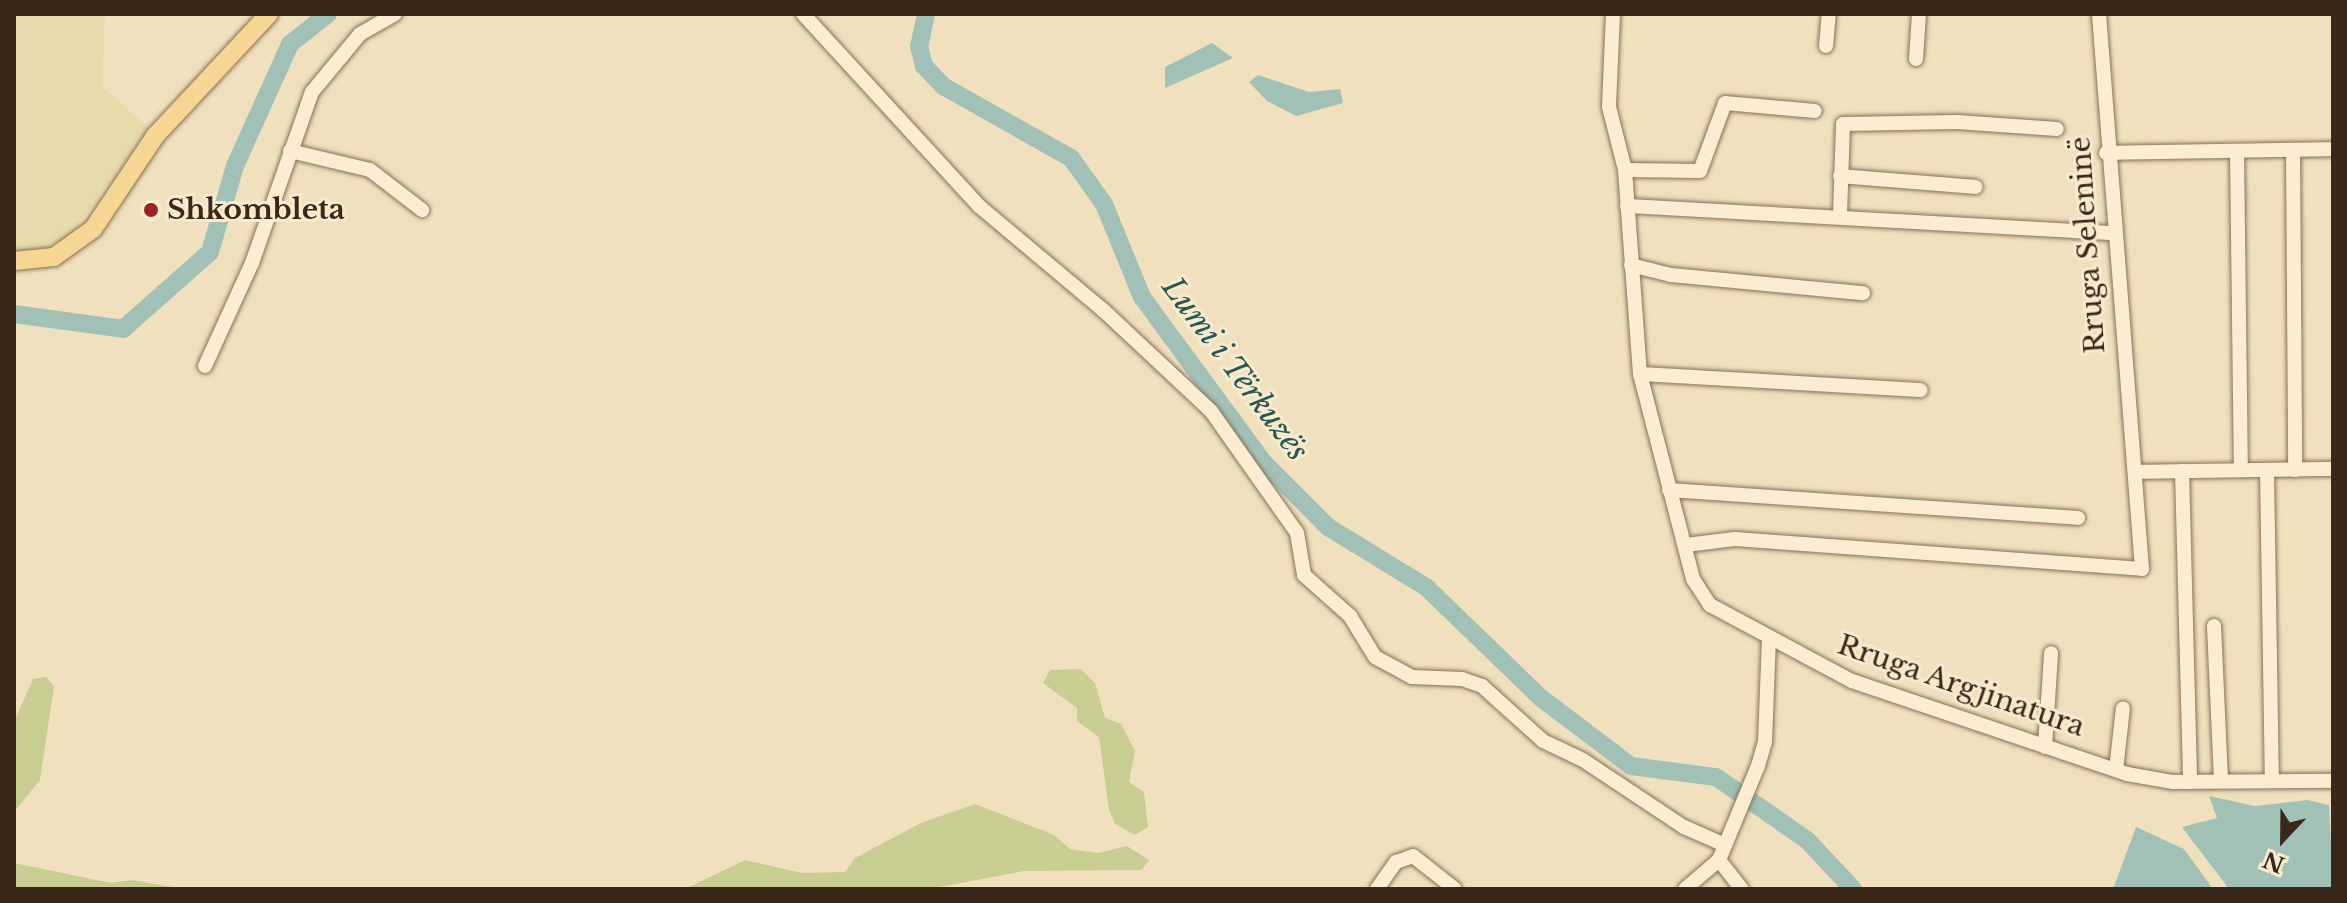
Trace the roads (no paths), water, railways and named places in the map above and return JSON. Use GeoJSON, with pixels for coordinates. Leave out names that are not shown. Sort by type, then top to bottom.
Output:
{"type":"FeatureCollection","features":[{"type":"Feature","properties":{"kind":"main road"},"geometry":{"type":"LineString","coordinates":[[14,261],[54,257],[93,229],[172,115],[269,14]]}},
{"type":"Feature","properties":{"kind":"street"},"geometry":{"type":"LineString","coordinates":[[205,366],[252,263],[290,151],[322,75],[360,34],[395,14]]}},
{"type":"Feature","properties":{"kind":"street"},"geometry":{"type":"LineString","coordinates":[[803,14],[979,206],[1103,310],[1211,411],[1297,533],[1304,575],[1350,616],[1375,657],[1412,677],[1462,679],[1482,686],[1543,741],[1583,760],[1684,827],[1725,845]]}},
{"type":"Feature","properties":{"kind":"street","name":"Rruga Argjinatura"},"geometry":{"type":"LineString","coordinates":[[1613,14],[1609,107],[1625,170],[1640,374],[1669,490],[1703,597],[1769,640],[1852,681],[2116,770],[2190,782],[2272,778],[2333,781]]}},
{"type":"Feature","properties":{"kind":"street"},"geometry":{"type":"LineString","coordinates":[[1826,46],[1829,14]]}},
{"type":"Feature","properties":{"kind":"street"},"geometry":{"type":"LineString","coordinates":[[1916,59],[1919,14]]}},
{"type":"Feature","properties":{"kind":"street","name":"Rruga Seleninë"},"geometry":{"type":"LineString","coordinates":[[1686,545],[1735,539],[2142,569],[2112,233],[2099,14]]}},
{"type":"Feature","properties":{"kind":"street"},"geometry":{"type":"LineString","coordinates":[[1625,170],[1700,171],[1725,103],[1815,111]]}},
{"type":"Feature","properties":{"kind":"street"},"geometry":{"type":"LineString","coordinates":[[1840,215],[1840,133],[1848,122],[2057,129]]}},
{"type":"Feature","properties":{"kind":"street"},"geometry":{"type":"LineString","coordinates":[[2106,153],[2333,149]]}},
{"type":"Feature","properties":{"kind":"street"},"geometry":{"type":"LineString","coordinates":[[2293,150],[2295,470]]}},
{"type":"Feature","properties":{"kind":"street"},"geometry":{"type":"LineString","coordinates":[[290,151],[370,170],[422,210]]}},
{"type":"Feature","properties":{"kind":"street"},"geometry":{"type":"LineString","coordinates":[[2237,151],[2241,470]]}},
{"type":"Feature","properties":{"kind":"street"},"geometry":{"type":"LineString","coordinates":[[1840,176],[1976,187]]}},
{"type":"Feature","properties":{"kind":"street"},"geometry":{"type":"LineString","coordinates":[[1627,206],[1840,215],[2112,233]]}},
{"type":"Feature","properties":{"kind":"street"},"geometry":{"type":"LineString","coordinates":[[1631,265],[1656,273],[1863,293]]}},
{"type":"Feature","properties":{"kind":"street"},"geometry":{"type":"LineString","coordinates":[[1640,374],[1921,390]]}},
{"type":"Feature","properties":{"kind":"street"},"geometry":{"type":"LineString","coordinates":[[2135,472],[2333,469]]}},
{"type":"Feature","properties":{"kind":"street"},"geometry":{"type":"LineString","coordinates":[[2267,470],[2272,778]]}},
{"type":"Feature","properties":{"kind":"street"},"geometry":{"type":"LineString","coordinates":[[2182,471],[2190,782]]}},
{"type":"Feature","properties":{"kind":"street"},"geometry":{"type":"LineString","coordinates":[[1669,490],[2078,518]]}},
{"type":"Feature","properties":{"kind":"street"},"geometry":{"type":"LineString","coordinates":[[2214,626],[2221,779]]}},
{"type":"Feature","properties":{"kind":"street"},"geometry":{"type":"LineString","coordinates":[[1685,889],[1719,860],[1752,782],[1765,742],[1769,640]]}},
{"type":"Feature","properties":{"kind":"street"},"geometry":{"type":"LineString","coordinates":[[2045,747],[2051,653]]}},
{"type":"Feature","properties":{"kind":"street"},"geometry":{"type":"LineString","coordinates":[[2116,770],[2123,708]]}},
{"type":"Feature","properties":{"kind":"street"},"geometry":{"type":"LineString","coordinates":[[1377,889],[1396,862],[1413,856],[1455,889]]}},
{"type":"Feature","properties":{"kind":"street"},"geometry":{"type":"LineString","coordinates":[[1719,860],[1742,889]]}},
{"type":"Feature","properties":{"kind":"water"},"geometry":{"type":"Polygon","coordinates":[[[1212,43],[1233,58],[1165,88],[1165,67],[1212,43]]]}},
{"type":"Feature","properties":{"kind":"water"},"geometry":{"type":"Polygon","coordinates":[[[1258,75],[1309,92],[1340,89],[1343,103],[1296,116],[1267,101],[1249,82],[1258,75]]]}},
{"type":"Feature","properties":{"kind":"water"},"geometry":{"type":"Polygon","coordinates":[[[2209,796],[2255,806],[2307,800],[2329,805],[2333,889],[2229,889],[2182,827],[2217,818],[2209,796]]]}},
{"type":"Feature","properties":{"kind":"water"},"geometry":{"type":"Polygon","coordinates":[[[2136,827],[2184,849],[2213,889],[2113,889],[2136,827]]]}},
{"type":"Feature","properties":{"kind":"waterway","name":"Lumi i Tërkuzës"},"geometry":{"type":"LineString","coordinates":[[14,314],[123,329],[210,252],[235,166],[290,44],[328,14]]}},
{"type":"Feature","properties":{"kind":"waterway","name":"Lumi i Tërkuzës"},"geometry":{"type":"LineString","coordinates":[[926,14],[919,46],[924,66],[943,86],[1071,158],[1104,204],[1142,297],[1263,462],[1328,527],[1426,587],[1541,698],[1631,766],[1716,777],[1807,840],[1853,889]]}},
{"type":"Feature","properties":{"kind":"place","name":"Shkombleta"},"geometry":{"type":"Point","coordinates":[151,210]}}]}
